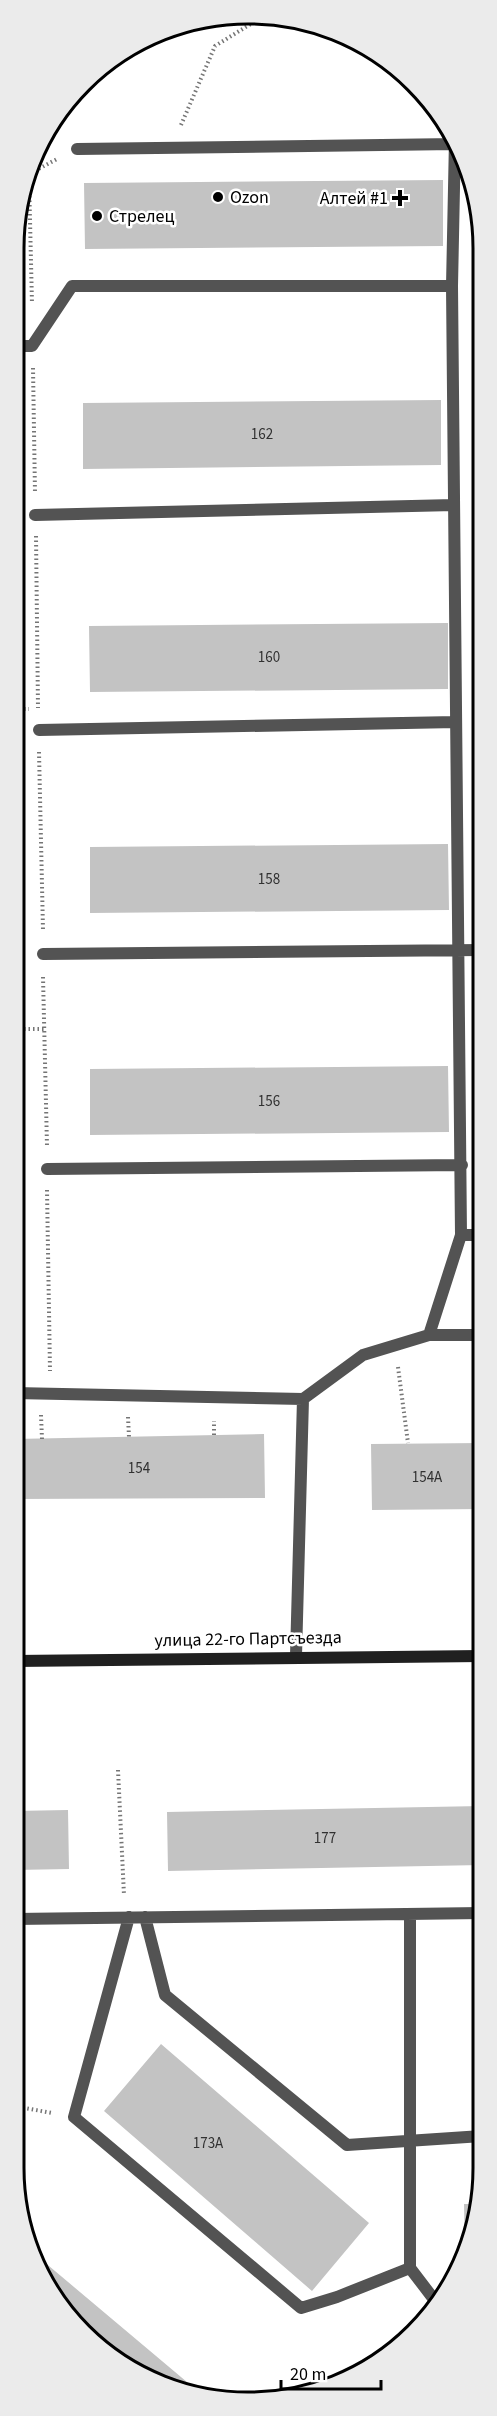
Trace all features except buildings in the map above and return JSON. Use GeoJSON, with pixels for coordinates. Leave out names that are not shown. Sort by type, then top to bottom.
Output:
{"type":"FeatureCollection","features":[{"type":"Feature","properties":{"kind":"street","name":"улица 22-го Партсъезда"},"geometry":{"type":"LineString","coordinates":[[24,1661],[296,1656],[473,1656]]}},
{"type":"Feature","properties":{"kind":"lane"},"geometry":{"type":"LineString","coordinates":[[77,149],[446,142]]}},
{"type":"Feature","properties":{"kind":"lane"},"geometry":{"type":"LineString","coordinates":[[429,1335],[461,1235],[452,286],[455,160]]}},
{"type":"Feature","properties":{"kind":"lane"},"geometry":{"type":"LineString","coordinates":[[24,346],[32,346],[72,286],[452,286]]}},
{"type":"Feature","properties":{"kind":"lane"},"geometry":{"type":"LineString","coordinates":[[35,516],[454,505]]}},
{"type":"Feature","properties":{"kind":"lane"},"geometry":{"type":"LineString","coordinates":[[39,730],[456,722]]}},
{"type":"Feature","properties":{"kind":"lane"},"geometry":{"type":"LineString","coordinates":[[43,954],[473,950]]}},
{"type":"Feature","properties":{"kind":"lane"},"geometry":{"type":"LineString","coordinates":[[47,1169],[462,1165]]}},
{"type":"Feature","properties":{"kind":"lane"},"geometry":{"type":"LineString","coordinates":[[461,1235],[473,1235]]}},
{"type":"Feature","properties":{"kind":"lane"},"geometry":{"type":"LineString","coordinates":[[24,1393],[303,1399],[363,1355],[429,1335],[473,1335]]}},
{"type":"Feature","properties":{"kind":"lane"},"geometry":{"type":"LineString","coordinates":[[296,1656],[303,1399]]}},
{"type":"Feature","properties":{"kind":"lane"},"geometry":{"type":"LineString","coordinates":[[24,1919],[473,1913]]}},
{"type":"Feature","properties":{"kind":"lane"},"geometry":{"type":"LineString","coordinates":[[410,1914],[410,2268],[432,2297]]}},
{"type":"Feature","properties":{"kind":"lane"},"geometry":{"type":"LineString","coordinates":[[146,1917],[165,1995],[347,2145],[473,2137]]}},
{"type":"Feature","properties":{"kind":"lane"},"geometry":{"type":"LineString","coordinates":[[128,1918],[74,2117],[301,2308],[337,2297],[410,2268]]}},
{"type":"Feature","properties":{"kind":"path"},"geometry":{"type":"LineString","coordinates":[[172,148],[216,46],[251,24]]}},
{"type":"Feature","properties":{"kind":"path"},"geometry":{"type":"LineString","coordinates":[[39,169],[77,149]]}},
{"type":"Feature","properties":{"kind":"path"},"geometry":{"type":"LineString","coordinates":[[29,200],[51,1393]]}},
{"type":"Feature","properties":{"kind":"path"},"geometry":{"type":"LineString","coordinates":[[24,1029],[44,1029]]}},
{"type":"Feature","properties":{"kind":"path"},"geometry":{"type":"LineString","coordinates":[[396,1345],[408,1443]]}},
{"type":"Feature","properties":{"kind":"path"},"geometry":{"type":"LineString","coordinates":[[118,1770],[128,1918]]}},
{"type":"Feature","properties":{"kind":"path"},"geometry":{"type":"LineString","coordinates":[[24,2108],[74,2117]]}},
{"type":"Feature","properties":{"kind":"place","name":"Ozon"},"geometry":{"type":"Point","coordinates":[218,197]}},
{"type":"Feature","properties":{"kind":"place","name":"Алтей #1"},"geometry":{"type":"Point","coordinates":[400,198]}},
{"type":"Feature","properties":{"kind":"place","name":"Стрелец"},"geometry":{"type":"Point","coordinates":[97,216]}}]}
